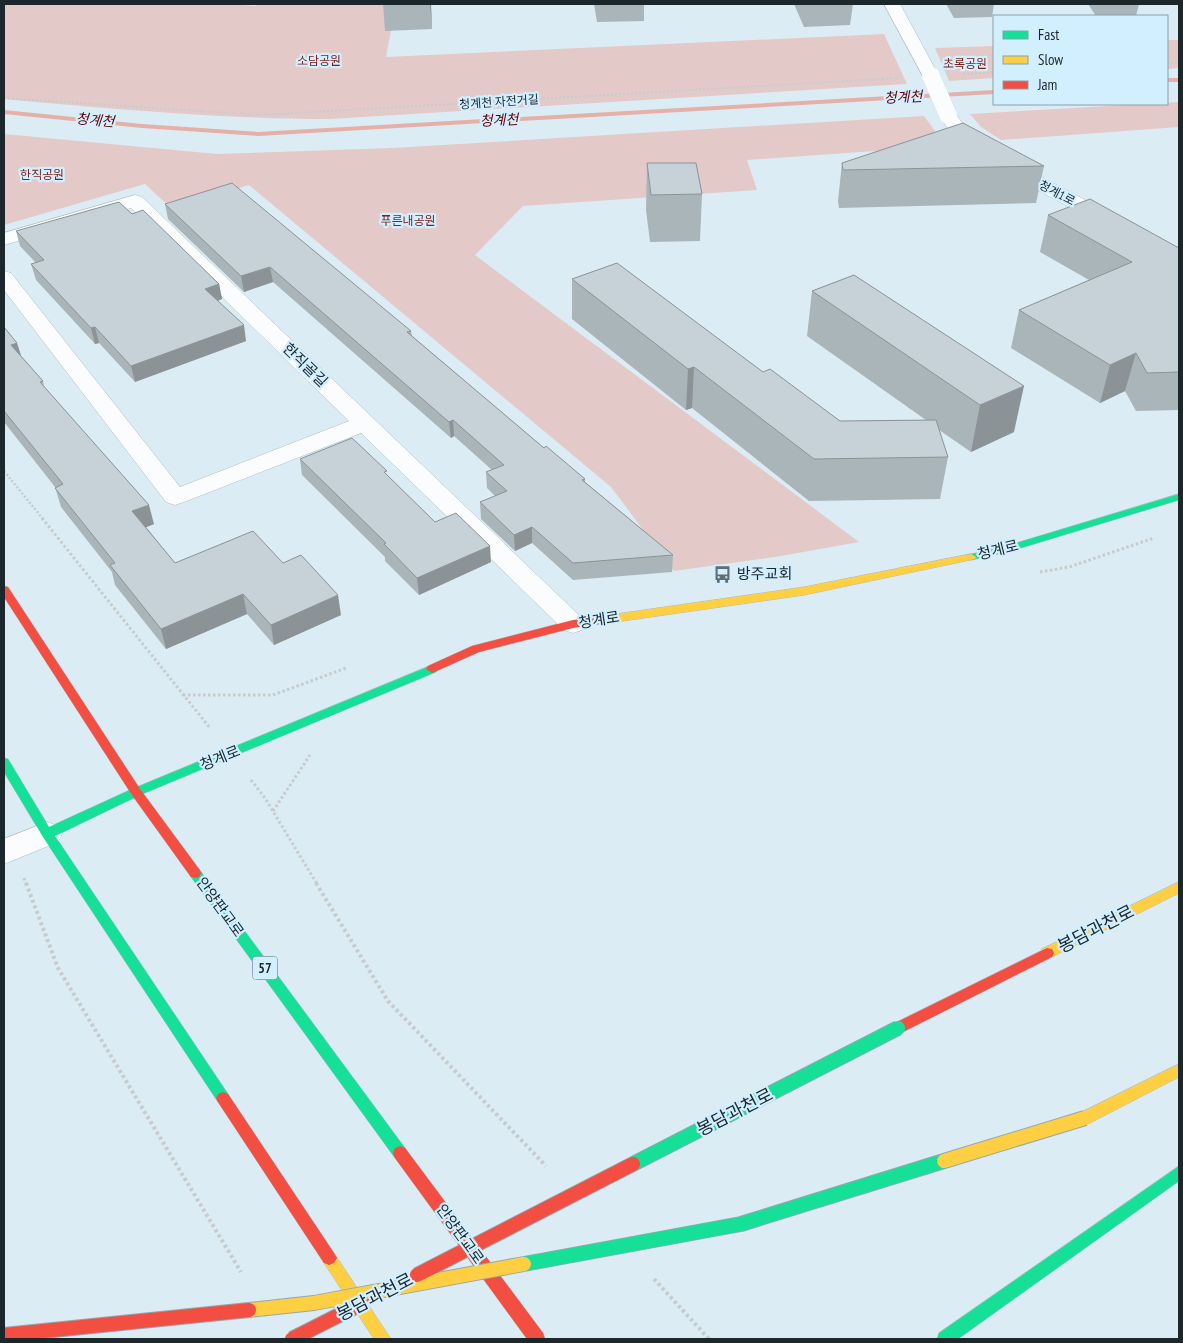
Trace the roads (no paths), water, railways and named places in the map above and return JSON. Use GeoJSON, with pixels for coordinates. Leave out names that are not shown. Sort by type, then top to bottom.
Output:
{"type":"FeatureCollection","features":[{"type":"Feature","properties":{"kind":"main road","name":"청계로"},"geometry":{"type":"LineString","coordinates":[[47,834],[136,792],[400,683],[476,649],[572,624],[804,591],[1004,550],[1179,497]]}},
{"type":"Feature","properties":{"kind":"main road","name":"안양판교로"},"geometry":{"type":"LineString","coordinates":[[4,589],[136,792],[537,1339]]}},
{"type":"Feature","properties":{"kind":"main road"},"geometry":{"type":"LineString","coordinates":[[4,762],[47,834],[383,1339]]}},
{"type":"Feature","properties":{"kind":"main road","name":"봉담과천로"},"geometry":{"type":"LineString","coordinates":[[292,1339],[898,1028],[1179,887]]}},
{"type":"Feature","properties":{"kind":"main road"},"geometry":{"type":"LineString","coordinates":[[4,1336],[314,1303],[742,1224],[1085,1118],[1179,1070]]}},
{"type":"Feature","properties":{"kind":"main road"},"geometry":{"type":"LineString","coordinates":[[945,1339],[1179,1172]]}},
{"type":"Feature","properties":{"kind":"street","name":"청계1로"},"geometry":{"type":"LineString","coordinates":[[892,4],[948,115],[967,144],[1179,258]]}},
{"type":"Feature","properties":{"kind":"street","name":"한직골길"},"geometry":{"type":"LineString","coordinates":[[4,238],[135,200],[572,624]]}},
{"type":"Feature","properties":{"kind":"street"},"geometry":{"type":"LineString","coordinates":[[4,277],[174,497],[365,423]]}},
{"type":"Feature","properties":{"kind":"street"},"geometry":{"type":"LineString","coordinates":[[8,850],[47,834]]}},
{"type":"Feature","properties":{"kind":"waterway","name":"청계천"},"geometry":{"type":"LineString","coordinates":[[1168,80],[1179,80]]}},
{"type":"Feature","properties":{"kind":"waterway","name":"청계천"},"geometry":{"type":"LineString","coordinates":[[4,112],[142,126],[258,134],[993,92]]}},
{"type":"Feature","properties":{"kind":"place","name":"방주교회"},"geometry":{"type":"Point","coordinates":[723,574]}},
{"type":"Feature","properties":{"kind":"park label","name":"소담공원"},"geometry":{"type":"Point","coordinates":[319,61]}},
{"type":"Feature","properties":{"kind":"park label","name":"초록공원"},"geometry":{"type":"Point","coordinates":[965,64]}},
{"type":"Feature","properties":{"kind":"park label","name":"한직공원"},"geometry":{"type":"Point","coordinates":[42,175]}},
{"type":"Feature","properties":{"kind":"park label","name":"푸른내공원"},"geometry":{"type":"Point","coordinates":[408,221]}}]}
